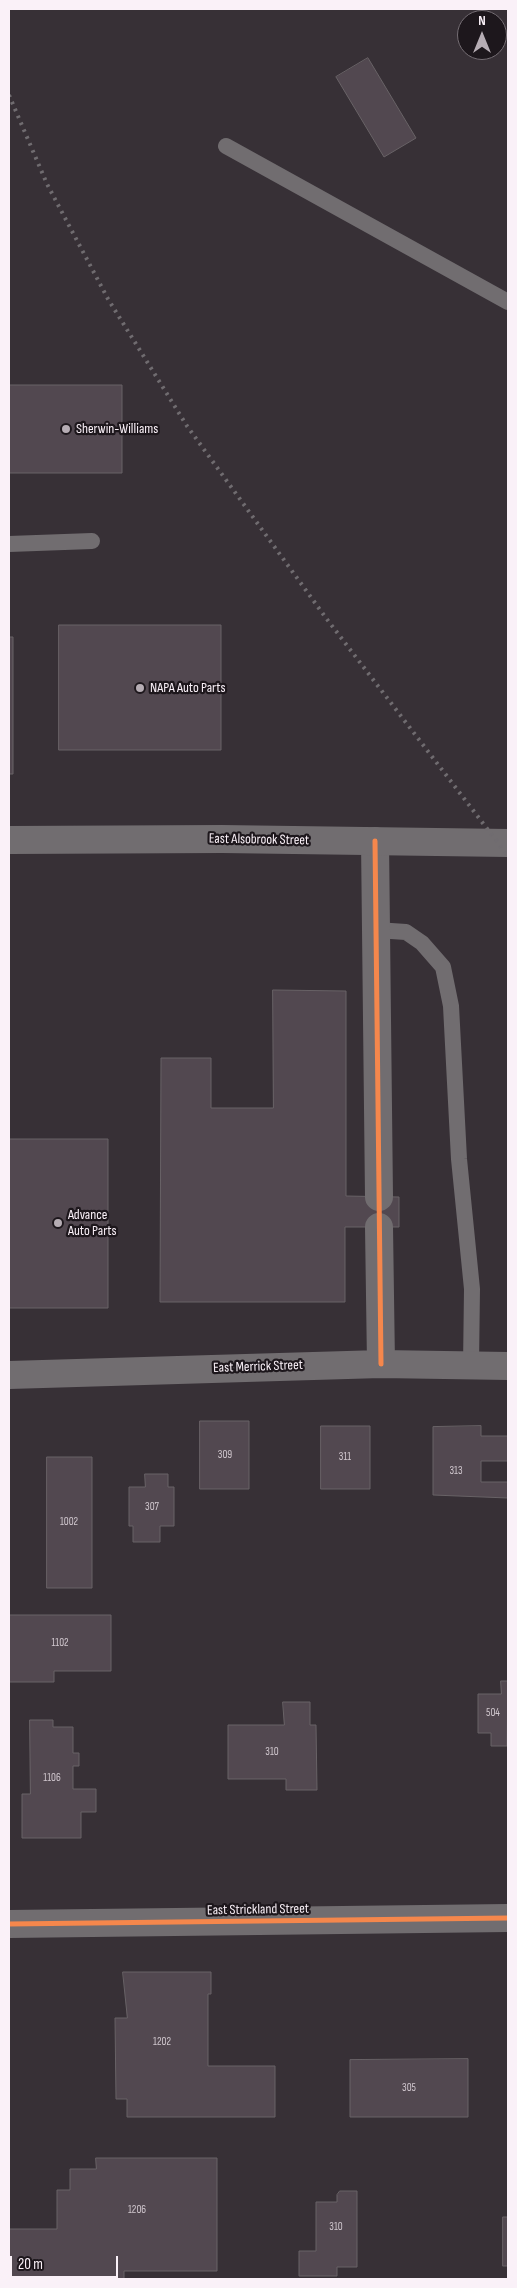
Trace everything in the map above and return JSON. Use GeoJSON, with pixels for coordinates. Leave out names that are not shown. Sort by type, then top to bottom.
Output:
{"type":"FeatureCollection","features":[{"type":"Feature","properties":{"kind":"street","name":"East Alsobrook Street"},"geometry":{"type":"LineString","coordinates":[[9,840],[508,843]]}},
{"type":"Feature","properties":{"kind":"street"},"geometry":{"type":"LineString","coordinates":[[375,842],[379,1197]]}},
{"type":"Feature","properties":{"kind":"street"},"geometry":{"type":"LineString","coordinates":[[379,1227],[381,1364]]}},
{"type":"Feature","properties":{"kind":"street","name":"East Merrick Street"},"geometry":{"type":"LineString","coordinates":[[9,1375],[381,1364],[508,1366]]}},
{"type":"Feature","properties":{"kind":"street","name":"East Strickland Street"},"geometry":{"type":"LineString","coordinates":[[9,1924],[508,1918]]}},
{"type":"Feature","properties":{"kind":"lane"},"geometry":{"type":"LineString","coordinates":[[226,146],[508,302]]}},
{"type":"Feature","properties":{"kind":"lane"},"geometry":{"type":"LineString","coordinates":[[9,544],[92,541]]}},
{"type":"Feature","properties":{"kind":"lane"},"geometry":{"type":"LineString","coordinates":[[376,930],[406,932],[422,943],[444,967],[451,1006],[459,1159],[472,1289],[471,1366]]}},
{"type":"Feature","properties":{"kind":"building"},"geometry":{"type":"Polygon","coordinates":[[[368,58],[416,138],[384,157],[336,77],[368,58]]]}},
{"type":"Feature","properties":{"kind":"building","name":"Sherwin-Williams"},"geometry":{"type":"Polygon","coordinates":[[[9,385],[122,385],[122,473],[9,473],[9,385]]]}},
{"type":"Feature","properties":{"kind":"building","name":"NAPA Auto Parts"},"geometry":{"type":"Polygon","coordinates":[[[59,625],[221,625],[221,750],[59,750],[59,625]]]}},
{"type":"Feature","properties":{"kind":"building"},"geometry":{"type":"Polygon","coordinates":[[[9,637],[13,637],[13,774],[9,774],[9,637]]]}},
{"type":"Feature","properties":{"kind":"building"},"geometry":{"type":"Polygon","coordinates":[[[273,990],[346,991],[346,1196],[399,1197],[399,1227],[345,1227],[345,1302],[160,1302],[161,1058],[211,1058],[211,1108],[273,1108],[273,990]]]}},
{"type":"Feature","properties":{"kind":"building","name":"Advance Auto Parts"},"geometry":{"type":"Polygon","coordinates":[[[9,1139],[108,1139],[108,1308],[9,1308],[9,1139]]]}},
{"type":"Feature","properties":{"kind":"building"},"geometry":{"type":"Polygon","coordinates":[[[200,1421],[249,1421],[249,1489],[200,1489],[200,1421]]]}},
{"type":"Feature","properties":{"kind":"building"},"geometry":{"type":"Polygon","coordinates":[[[321,1426],[370,1426],[370,1489],[321,1489],[321,1426]]]}},
{"type":"Feature","properties":{"kind":"building"},"geometry":{"type":"Polygon","coordinates":[[[481,1426],[481,1436],[508,1436],[508,1461],[481,1461],[481,1482],[508,1482],[508,1498],[433,1495],[433,1427],[481,1426]]]}},
{"type":"Feature","properties":{"kind":"building"},"geometry":{"type":"Polygon","coordinates":[[[47,1457],[92,1457],[92,1588],[47,1588],[47,1457]]]}},
{"type":"Feature","properties":{"kind":"building"},"geometry":{"type":"Polygon","coordinates":[[[145,1474],[168,1474],[168,1487],[174,1487],[174,1526],[160,1526],[160,1542],[133,1542],[133,1526],[129,1526],[129,1487],[145,1487],[145,1474]]]}},
{"type":"Feature","properties":{"kind":"building"},"geometry":{"type":"Polygon","coordinates":[[[9,1615],[111,1615],[111,1671],[54,1671],[54,1682],[9,1682],[9,1615]]]}},
{"type":"Feature","properties":{"kind":"building"},"geometry":{"type":"Polygon","coordinates":[[[501,1681],[508,1681],[507,1746],[491,1746],[491,1733],[478,1733],[478,1694],[501,1694],[501,1681]]]}},
{"type":"Feature","properties":{"kind":"building"},"geometry":{"type":"Polygon","coordinates":[[[283,1702],[310,1702],[310,1725],[316,1725],[317,1790],[286,1790],[286,1779],[228,1779],[228,1725],[284,1725],[283,1702]]]}},
{"type":"Feature","properties":{"kind":"building"},"geometry":{"type":"Polygon","coordinates":[[[30,1720],[53,1720],[53,1727],[73,1727],[73,1753],[79,1753],[79,1766],[73,1766],[73,1789],[96,1789],[96,1812],[81,1812],[81,1838],[22,1838],[22,1794],[30,1794],[30,1720]]]}},
{"type":"Feature","properties":{"kind":"building"},"geometry":{"type":"Polygon","coordinates":[[[123,1972],[211,1972],[211,1994],[208,1994],[208,2066],[275,2066],[275,2117],[127,2117],[127,2099],[116,2099],[115,2018],[127,2018],[123,1972]]]}},
{"type":"Feature","properties":{"kind":"building"},"geometry":{"type":"Polygon","coordinates":[[[468,2059],[468,2117],[350,2117],[350,2060],[468,2059]]]}},
{"type":"Feature","properties":{"kind":"building"},"geometry":{"type":"Polygon","coordinates":[[[96,2158],[217,2158],[217,2271],[124,2271],[124,2279],[9,2279],[9,2229],[57,2229],[57,2190],[70,2190],[70,2169],[96,2169],[96,2158]]]}},
{"type":"Feature","properties":{"kind":"building"},"geometry":{"type":"Polygon","coordinates":[[[340,2191],[357,2191],[357,2267],[337,2267],[337,2276],[299,2276],[299,2251],[316,2251],[316,2202],[337,2202],[337,2195],[340,2191]]]}},
{"type":"Feature","properties":{"kind":"building"},"geometry":{"type":"Polygon","coordinates":[[[503,2217],[508,2217],[508,2266],[503,2266],[503,2217]]]}},
{"type":"Feature","properties":{"kind":"railway"},"geometry":{"type":"LineString","coordinates":[[9,95],[47,184],[108,299],[187,426],[326,618],[508,856]]}},
{"type":"Feature","properties":{"kind":"cycle path"},"geometry":{"type":"LineString","coordinates":[[375,841],[381,1364]]}},
{"type":"Feature","properties":{"kind":"cycle path"},"geometry":{"type":"LineString","coordinates":[[9,1924],[508,1918]]}},
{"type":"Feature","properties":{"kind":"place","name":"Sherwin-Williams"},"geometry":{"type":"Point","coordinates":[66,429]}},
{"type":"Feature","properties":{"kind":"place","name":"NAPA Auto Parts"},"geometry":{"type":"Point","coordinates":[140,688]}},
{"type":"Feature","properties":{"kind":"place","name":"Advance Auto Parts"},"geometry":{"type":"Point","coordinates":[58,1223]}}]}
